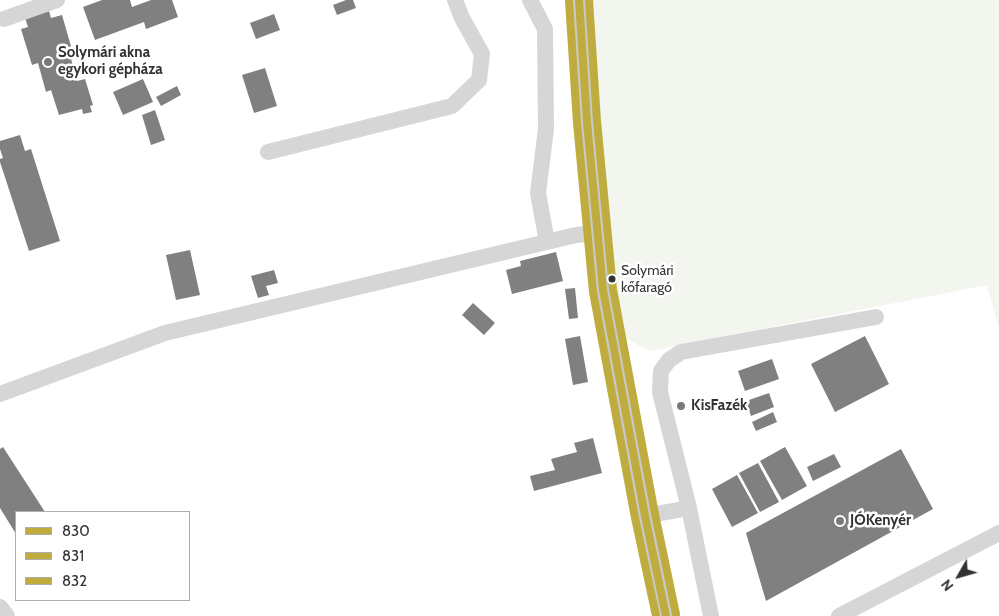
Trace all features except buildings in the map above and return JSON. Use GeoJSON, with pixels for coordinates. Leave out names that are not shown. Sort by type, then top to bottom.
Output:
{"type":"FeatureCollection","features":[{"type":"Feature","properties":{"kind":"main road"},"geometry":{"type":"LineString","coordinates":[[579,0],[596,233],[603,290],[645,516],[666,616]]}},
{"type":"Feature","properties":{"kind":"street"},"geometry":{"type":"LineString","coordinates":[[4,19],[57,0]]}},
{"type":"Feature","properties":{"kind":"street"},"geometry":{"type":"LineString","coordinates":[[268,152],[452,106],[479,80],[482,54],[462,18],[455,0]]}},
{"type":"Feature","properties":{"kind":"street"},"geometry":{"type":"LineString","coordinates":[[530,0],[545,29],[546,129],[538,193],[547,242]]}},
{"type":"Feature","properties":{"kind":"street"},"geometry":{"type":"LineString","coordinates":[[0,394],[165,333],[576,235],[596,233]]}},
{"type":"Feature","properties":{"kind":"street"},"geometry":{"type":"LineString","coordinates":[[711,616],[689,508],[660,392],[661,371],[669,360],[681,352],[876,317]]}},
{"type":"Feature","properties":{"kind":"street"},"geometry":{"type":"LineString","coordinates":[[645,516],[689,508]]}},
{"type":"Feature","properties":{"kind":"street"},"geometry":{"type":"LineString","coordinates":[[839,616],[999,533]]}},
{"type":"Feature","properties":{"kind":"street"},"geometry":{"type":"LineString","coordinates":[[0,607],[7,616]]}},
{"type":"Feature","properties":{"kind":"shaded area"},"geometry":{"type":"Polygon","coordinates":[[[578,0],[999,0],[999,329],[987,285],[649,351],[624,337],[578,0]]]}},
{"type":"Feature","properties":{"kind":"transit line","name":"830"},"geometry":{"type":"LineString","coordinates":[[579,0],[587,122],[603,290],[645,516],[666,616]]}},
{"type":"Feature","properties":{"kind":"transit line","name":"832"},"geometry":{"type":"LineString","coordinates":[[589,0],[597,121],[613,289],[655,514],[676,614]]}},
{"type":"Feature","properties":{"kind":"transit line","name":"831"},"geometry":{"type":"LineString","coordinates":[[569,1],[577,123],[593,292],[635,518],[656,616]]}},
{"type":"Feature","properties":{"kind":"place","name":"Solymári akna egykori gépháza"},"geometry":{"type":"Point","coordinates":[48,62]}},
{"type":"Feature","properties":{"kind":"place","name":"Solymári kőfaragó"},"geometry":{"type":"Point","coordinates":[612,279]}},
{"type":"Feature","properties":{"kind":"place","name":"KisFazék"},"geometry":{"type":"Point","coordinates":[681,406]}},
{"type":"Feature","properties":{"kind":"place","name":"JÓKenyér"},"geometry":{"type":"Point","coordinates":[840,521]}}]}
